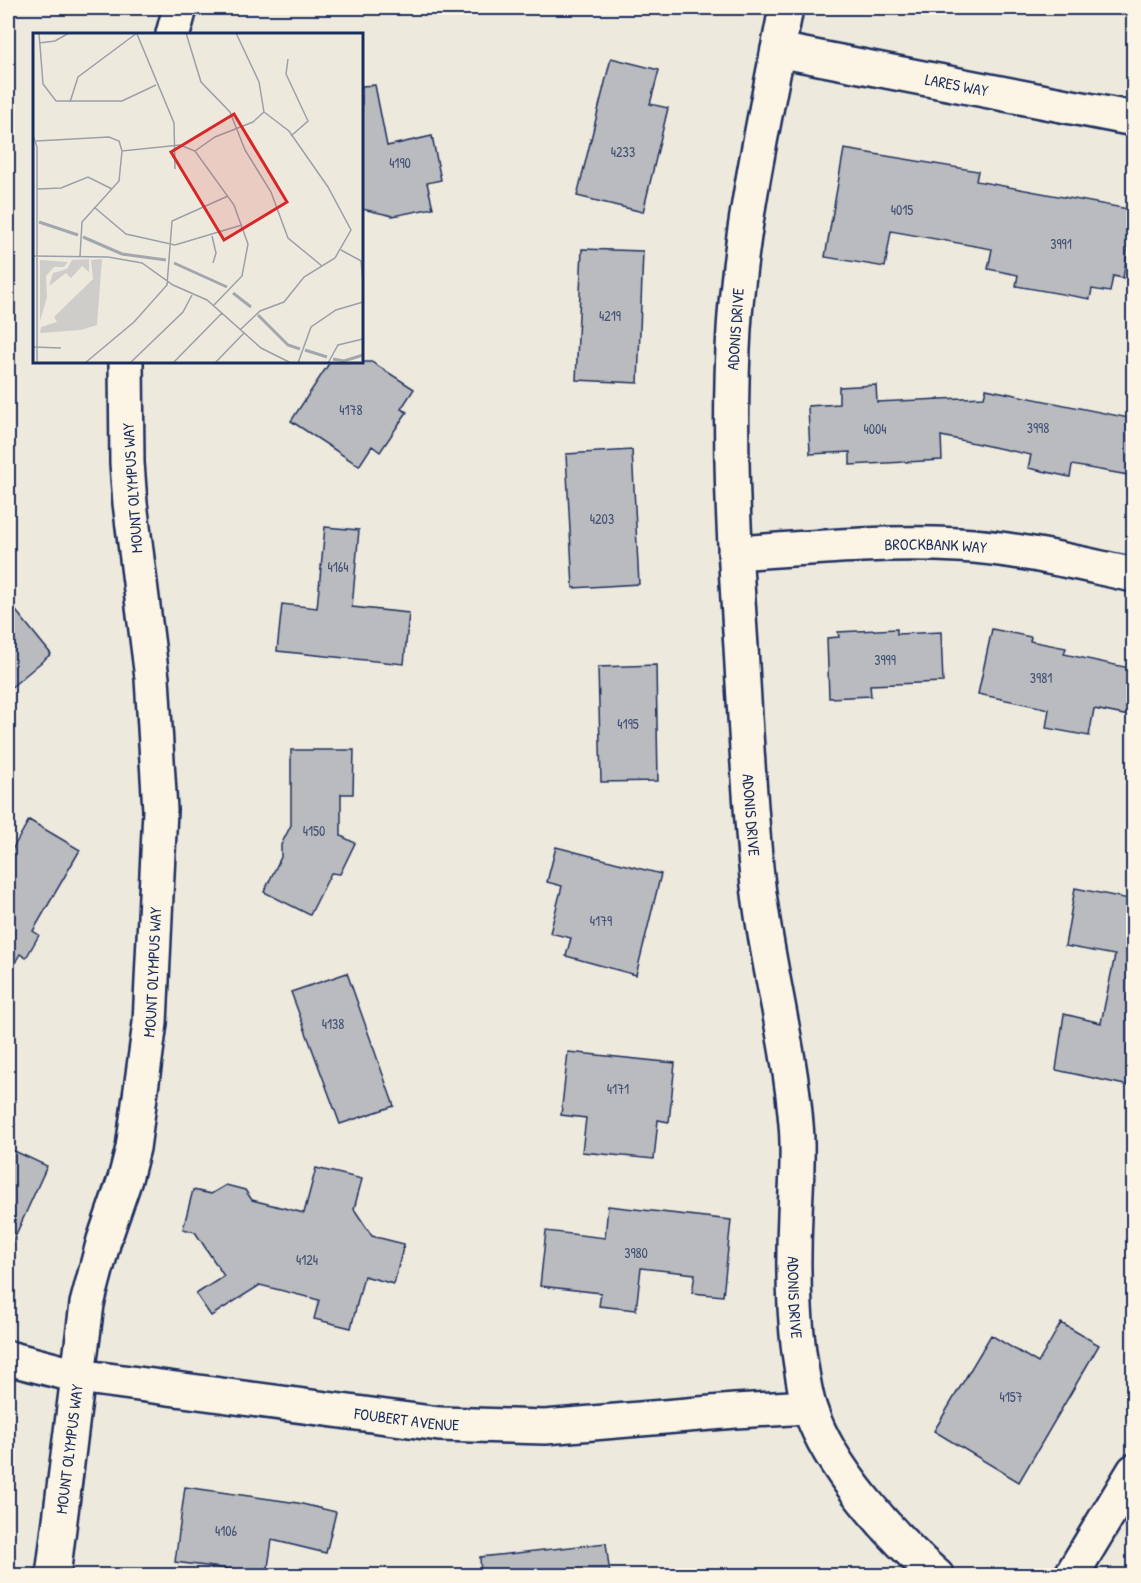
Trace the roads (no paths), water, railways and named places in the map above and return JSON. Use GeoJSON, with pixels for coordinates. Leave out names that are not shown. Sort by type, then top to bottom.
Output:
{"type":"FeatureCollection","features":[{"type":"Feature","properties":{"kind":"street"},"geometry":{"type":"LineString","coordinates":[[173,33],[180,8]]}},
{"type":"Feature","properties":{"kind":"street","name":"ADONIS DRIVE"},"geometry":{"type":"LineString","coordinates":[[786,8],[748,211],[740,269],[735,327],[732,441],[735,553],[756,872],[771,974],[791,1076],[798,1151],[794,1256],[796,1329],[809,1407],[823,1438],[846,1476],[903,1544],[937,1575]]}},
{"type":"Feature","properties":{"kind":"street","name":"LARES WAY"},"geometry":{"type":"LineString","coordinates":[[778,50],[1134,119]]}},
{"type":"Feature","properties":{"kind":"street","name":"MOUNT OLYMPUS WAY"},"geometry":{"type":"LineString","coordinates":[[53,1575],[87,1305],[104,1240],[133,1148],[139,1118],[150,1011],[160,810],[152,678],[130,503],[127,463],[126,363]]}},
{"type":"Feature","properties":{"kind":"street","name":"BROCKBANK WAY"},"geometry":{"type":"LineString","coordinates":[[735,553],[926,543],[1026,553],[1134,575]]}},
{"type":"Feature","properties":{"kind":"street","name":"FOUBERT AVENUE"},"geometry":{"type":"LineString","coordinates":[[8,1358],[78,1376],[439,1424],[546,1427],[809,1407]]}},
{"type":"Feature","properties":{"kind":"street"},"geometry":{"type":"LineString","coordinates":[[1071,1575],[1134,1471]]}}]}
